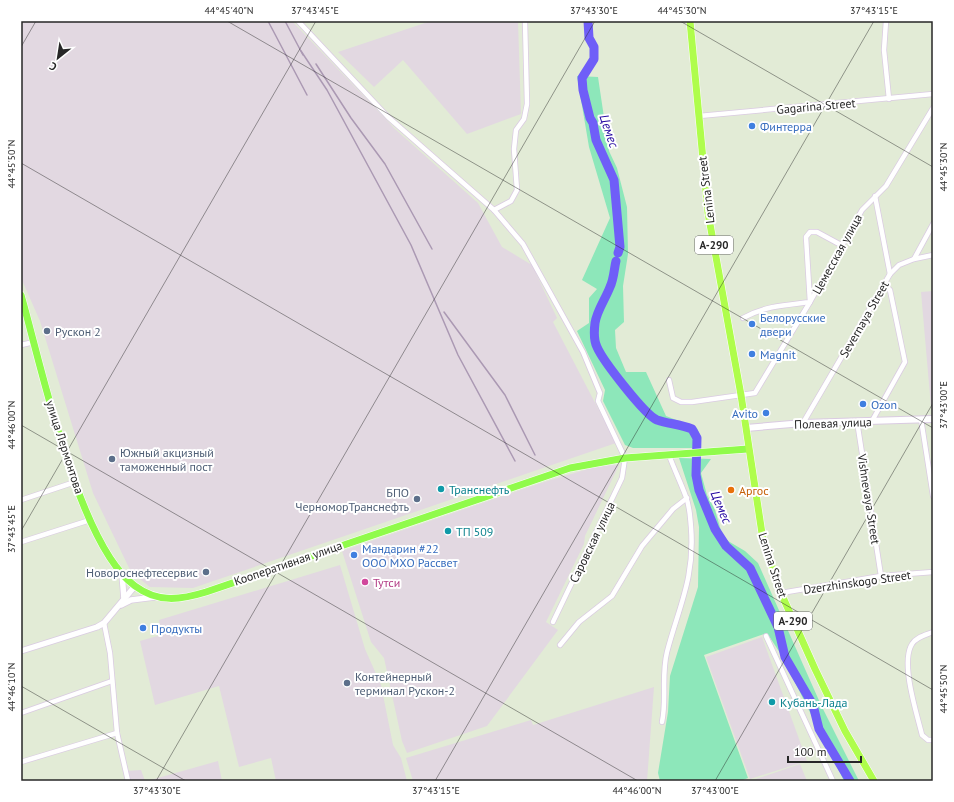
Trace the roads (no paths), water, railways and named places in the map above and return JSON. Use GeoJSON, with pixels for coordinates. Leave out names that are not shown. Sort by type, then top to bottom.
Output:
{"type":"FeatureCollection","features":[{"type":"Feature","properties":{"kind":"highway","name":"Lenina Street"},"geometry":{"type":"LineString","coordinates":[[690,21],[708,213],[741,395],[763,540],[781,593],[815,669],[845,732],[874,781]]}},
{"type":"Feature","properties":{"kind":"main road","name":"улица Лермонтова"},"geometry":{"type":"LineString","coordinates":[[21,295],[75,482],[90,520],[111,560],[122,574],[135,586]]}},
{"type":"Feature","properties":{"kind":"main road","name":"Полевая улица"},"geometry":{"type":"LineString","coordinates":[[746,428],[804,424],[933,419]]}},
{"type":"Feature","properties":{"kind":"main road","name":"Кооперативная улица"},"geometry":{"type":"LineString","coordinates":[[135,586],[155,596],[175,600],[189,598],[570,468],[625,459],[748,448]]}},
{"type":"Feature","properties":{"kind":"street"},"geometry":{"type":"LineString","coordinates":[[298,21],[388,117],[494,210],[523,244],[564,315],[583,352],[600,393],[598,401],[625,459]]}},
{"type":"Feature","properties":{"kind":"street"},"geometry":{"type":"LineString","coordinates":[[494,210],[511,201],[517,190],[514,149],[516,130],[524,119],[527,104],[525,21]]}},
{"type":"Feature","properties":{"kind":"street"},"geometry":{"type":"LineString","coordinates":[[886,21],[884,50],[889,99]]}},
{"type":"Feature","properties":{"kind":"street","name":"Gagarina Street"},"geometry":{"type":"LineString","coordinates":[[699,116],[933,94]]}},
{"type":"Feature","properties":{"kind":"street","name":"Цемесская улица"},"geometry":{"type":"LineString","coordinates":[[741,395],[755,393],[810,302],[862,210],[886,186],[933,108]]}},
{"type":"Feature","properties":{"kind":"street"},"geometry":{"type":"LineString","coordinates":[[875,196],[890,274]]}},
{"type":"Feature","properties":{"kind":"street"},"geometry":{"type":"LineString","coordinates":[[914,259],[933,224]]}},
{"type":"Feature","properties":{"kind":"street"},"geometry":{"type":"LineString","coordinates":[[743,318],[755,311],[769,307],[810,302],[806,237],[810,232],[817,232],[841,245]]}},
{"type":"Feature","properties":{"kind":"street","name":"Severnaya Street"},"geometry":{"type":"LineString","coordinates":[[804,424],[890,274],[899,265],[914,259],[933,255]]}},
{"type":"Feature","properties":{"kind":"street"},"geometry":{"type":"LineString","coordinates":[[872,421],[905,362],[890,290],[885,285]]}},
{"type":"Feature","properties":{"kind":"street"},"geometry":{"type":"LineString","coordinates":[[21,345],[34,342]]}},
{"type":"Feature","properties":{"kind":"street"},"geometry":{"type":"LineString","coordinates":[[669,380],[673,398],[681,402],[692,402],[741,395]]}},
{"type":"Feature","properties":{"kind":"street"},"geometry":{"type":"LineString","coordinates":[[921,419],[933,496]]}},
{"type":"Feature","properties":{"kind":"street","name":"Vishnevaya Street"},"geometry":{"type":"LineString","coordinates":[[857,422],[881,576]]}},
{"type":"Feature","properties":{"kind":"street"},"geometry":{"type":"LineString","coordinates":[[662,722],[664,710],[663,676],[667,653],[687,589],[692,560],[689,510],[686,498],[669,455]]}},
{"type":"Feature","properties":{"kind":"street","name":"Саровская улица"},"geometry":{"type":"LineString","coordinates":[[553,622],[622,478],[625,459]]}},
{"type":"Feature","properties":{"kind":"street"},"geometry":{"type":"LineString","coordinates":[[21,500],[75,482]]}},
{"type":"Feature","properties":{"kind":"street"},"geometry":{"type":"LineString","coordinates":[[560,645],[579,622],[612,596],[642,546],[673,509],[686,498]]}},
{"type":"Feature","properties":{"kind":"street"},"geometry":{"type":"LineString","coordinates":[[21,542],[90,520]]}},
{"type":"Feature","properties":{"kind":"street","name":"Dzerzhinskogo Street"},"geometry":{"type":"LineString","coordinates":[[781,593],[881,576],[933,572]]}},
{"type":"Feature","properties":{"kind":"street"},"geometry":{"type":"LineString","coordinates":[[122,574],[125,591],[124,600]]}},
{"type":"Feature","properties":{"kind":"street"},"geometry":{"type":"LineString","coordinates":[[21,651],[90,629],[104,622],[135,586]]}},
{"type":"Feature","properties":{"kind":"street"},"geometry":{"type":"LineString","coordinates":[[119,606],[131,600],[155,596]]}},
{"type":"Feature","properties":{"kind":"street"},"geometry":{"type":"LineString","coordinates":[[104,622],[110,653],[117,733],[128,781]]}},
{"type":"Feature","properties":{"kind":"street"},"geometry":{"type":"LineString","coordinates":[[933,632],[916,639],[912,644],[908,656],[910,688],[922,735],[928,740],[933,740]]}},
{"type":"Feature","properties":{"kind":"street"},"geometry":{"type":"LineString","coordinates":[[766,636],[833,781]]}},
{"type":"Feature","properties":{"kind":"street"},"geometry":{"type":"LineString","coordinates":[[21,713],[112,681]]}},
{"type":"Feature","properties":{"kind":"street"},"geometry":{"type":"LineString","coordinates":[[21,762],[117,733]]}},
{"type":"Feature","properties":{"kind":"waterway","name":"Цемес"},"geometry":{"type":"LineString","coordinates":[[588,21],[589,38],[594,47],[594,59],[582,78],[583,90],[590,118],[593,123],[596,140],[614,180],[620,247],[618,253]]}},
{"type":"Feature","properties":{"kind":"waterway","name":"Цемес"},"geometry":{"type":"LineString","coordinates":[[616,261],[611,284],[596,318],[594,336],[597,347],[607,364],[651,416],[657,420],[692,429],[697,438],[696,475],[699,490],[715,529],[726,546],[750,568],[778,627],[785,657],[813,705],[819,729],[850,781]]}},
{"type":"Feature","properties":{"kind":"railway"},"geometry":{"type":"LineString","coordinates":[[268,21],[307,95]]}},
{"type":"Feature","properties":{"kind":"railway"},"geometry":{"type":"LineString","coordinates":[[285,21],[303,55]]}},
{"type":"Feature","properties":{"kind":"railway"},"geometry":{"type":"LineString","coordinates":[[301,51],[327,90],[411,245],[458,355],[515,461]]}},
{"type":"Feature","properties":{"kind":"railway"},"geometry":{"type":"LineString","coordinates":[[316,64],[351,118],[385,164],[432,249]]}},
{"type":"Feature","properties":{"kind":"railway"},"geometry":{"type":"LineString","coordinates":[[444,312],[505,395],[535,455]]}},
{"type":"Feature","properties":{"kind":"place","name":"Финтерра"},"geometry":{"type":"Point","coordinates":[752,126]}},
{"type":"Feature","properties":{"kind":"place","name":"Белорусские двери"},"geometry":{"type":"Point","coordinates":[752,324]}},
{"type":"Feature","properties":{"kind":"place","name":"Рускон 2"},"geometry":{"type":"Point","coordinates":[47,331]}},
{"type":"Feature","properties":{"kind":"place","name":"Magnit"},"geometry":{"type":"Point","coordinates":[752,354]}},
{"type":"Feature","properties":{"kind":"place","name":"Ozon"},"geometry":{"type":"Point","coordinates":[863,404]}},
{"type":"Feature","properties":{"kind":"place","name":"Avito"},"geometry":{"type":"Point","coordinates":[766,413]}},
{"type":"Feature","properties":{"kind":"place","name":"Южный акцизный таможенный пост"},"geometry":{"type":"Point","coordinates":[112,459]}},
{"type":"Feature","properties":{"kind":"place","name":"Транснефть"},"geometry":{"type":"Point","coordinates":[441,489]}},
{"type":"Feature","properties":{"kind":"place","name":"Аргос"},"geometry":{"type":"Point","coordinates":[731,490]}},
{"type":"Feature","properties":{"kind":"place","name":"БПО ЧерноморТранснефть"},"geometry":{"type":"Point","coordinates":[417,499]}},
{"type":"Feature","properties":{"kind":"place","name":"ТП 509"},"geometry":{"type":"Point","coordinates":[448,531]}},
{"type":"Feature","properties":{"kind":"place","name":"Мандарин #22 ООО МХО Рассвет"},"geometry":{"type":"Point","coordinates":[354,555]}},
{"type":"Feature","properties":{"kind":"place","name":"Новороснефтесервис"},"geometry":{"type":"Point","coordinates":[206,572]}},
{"type":"Feature","properties":{"kind":"place","name":"Тутси"},"geometry":{"type":"Point","coordinates":[365,582]}},
{"type":"Feature","properties":{"kind":"place","name":"Продукты"},"geometry":{"type":"Point","coordinates":[143,628]}},
{"type":"Feature","properties":{"kind":"place","name":"Контейнерный терминал Рускон-2"},"geometry":{"type":"Point","coordinates":[347,683]}},
{"type":"Feature","properties":{"kind":"place","name":"Кубань-Лада"},"geometry":{"type":"Point","coordinates":[772,702]}}]}
